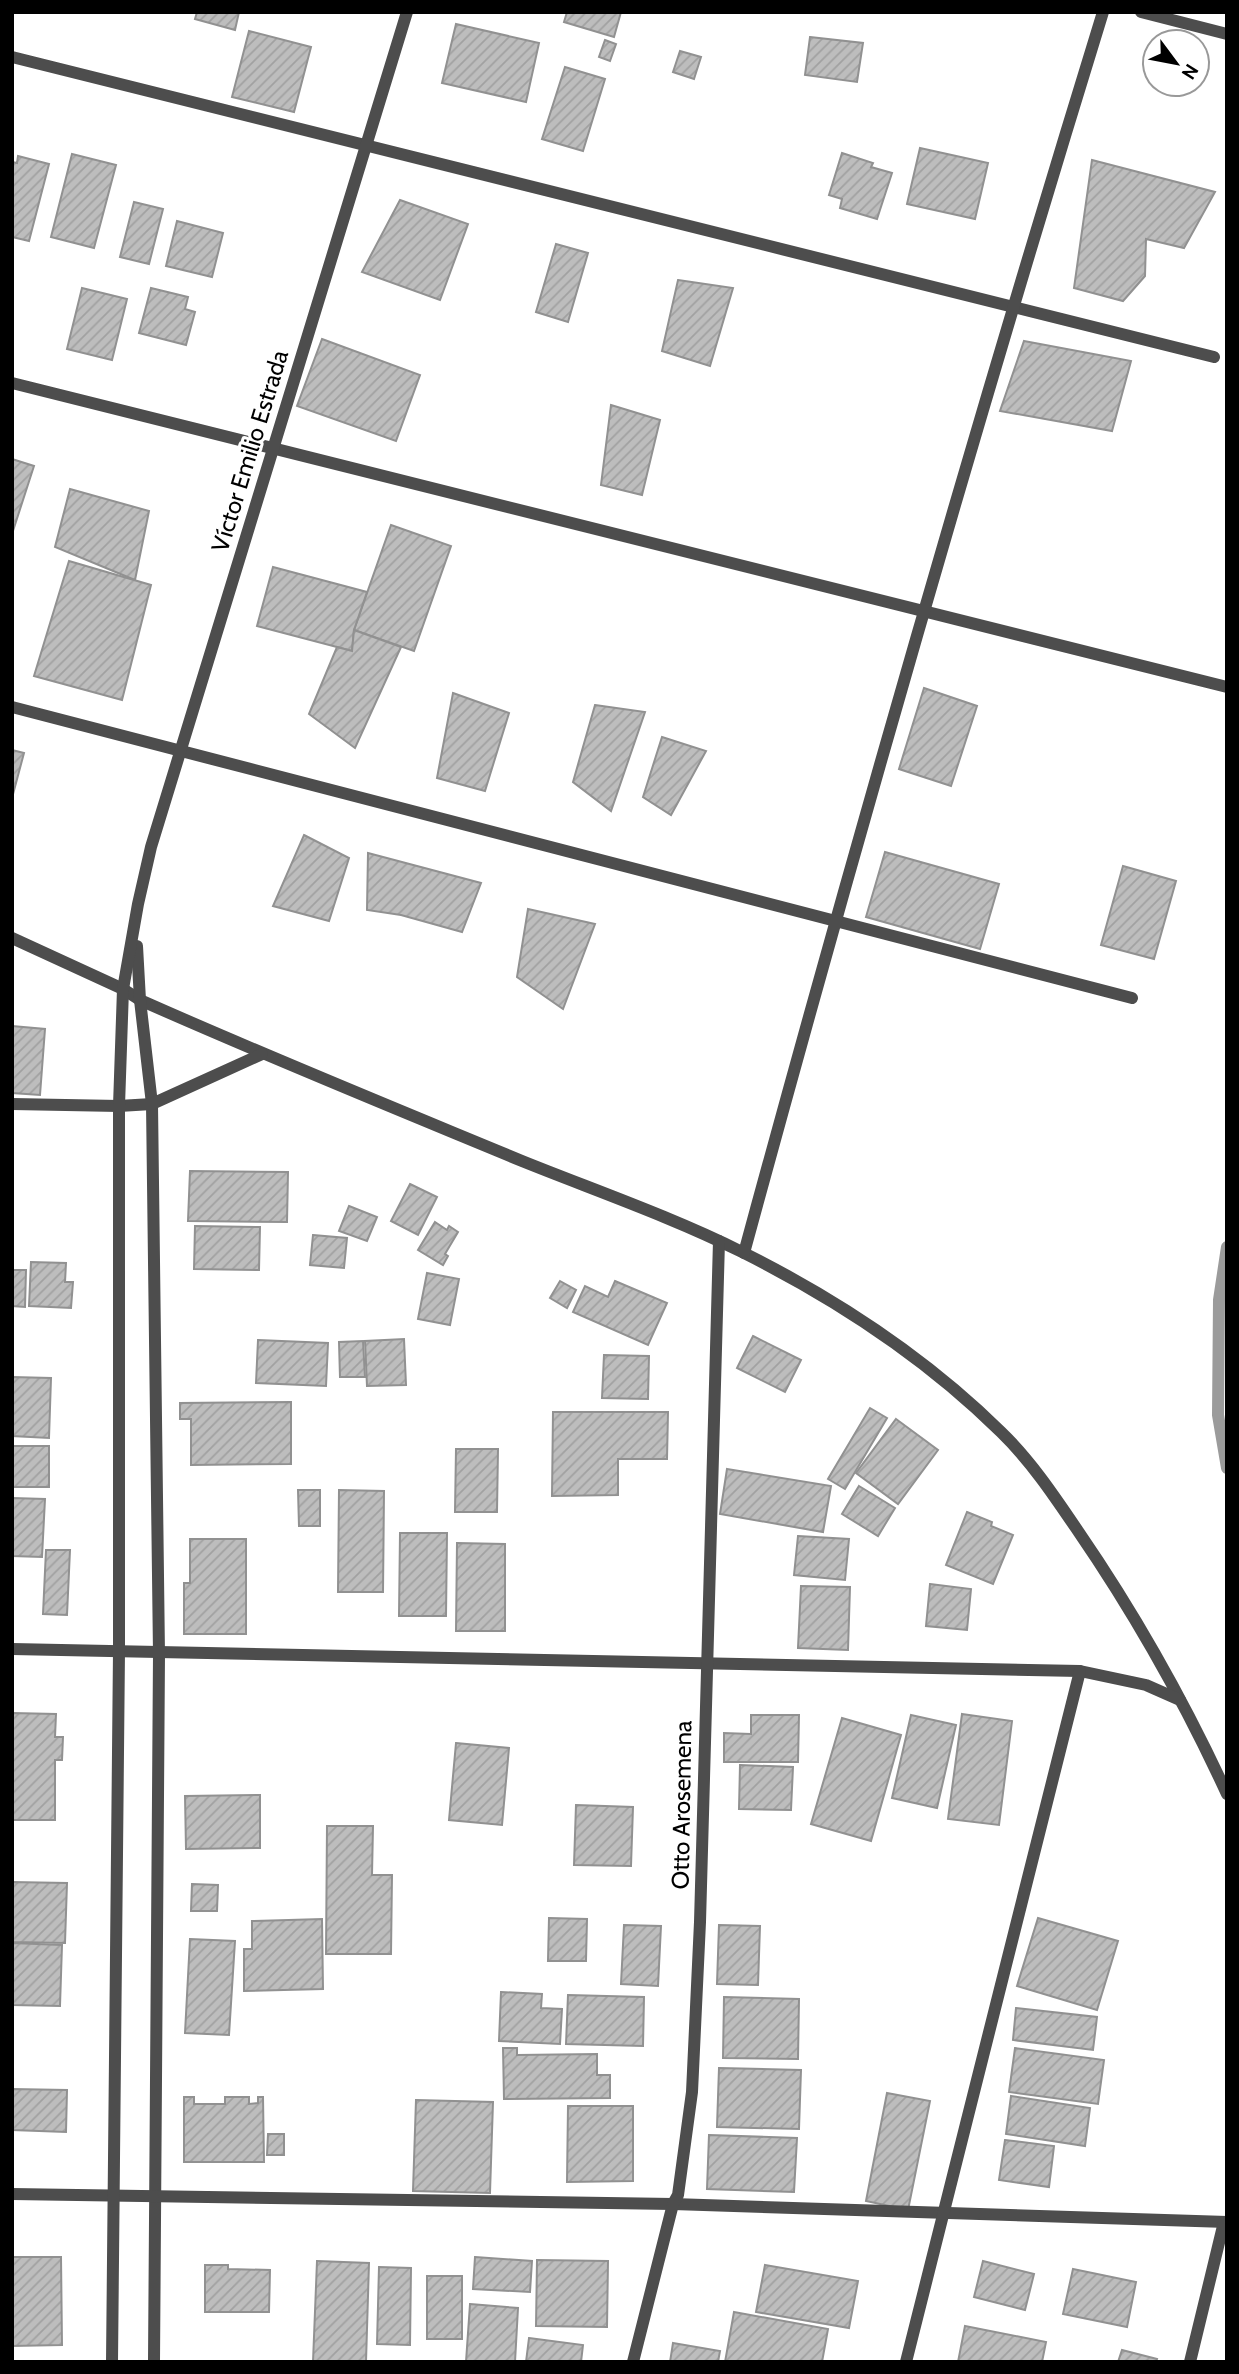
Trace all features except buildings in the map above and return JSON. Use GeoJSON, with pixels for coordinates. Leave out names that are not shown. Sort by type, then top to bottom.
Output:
{"type":"FeatureCollection","features":[{"type":"Feature","properties":{"kind":"street","name":"Víctor Emilio Estrada"},"geometry":{"type":"LineString","coordinates":[[138,904],[151,847],[180,749],[407,12]]}},
{"type":"Feature","properties":{"kind":"street"},"geometry":{"type":"LineString","coordinates":[[744,1253],[835,921],[1012,306],[1103,12]]}},
{"type":"Feature","properties":{"kind":"street"},"geometry":{"type":"LineString","coordinates":[[1141,12],[1227,34]]}},
{"type":"Feature","properties":{"kind":"street"},"geometry":{"type":"LineString","coordinates":[[12,57],[1214,357]]}},
{"type":"Feature","properties":{"kind":"street"},"geometry":{"type":"LineString","coordinates":[[12,383],[1227,687]]}},
{"type":"Feature","properties":{"kind":"street"},"geometry":{"type":"LineString","coordinates":[[12,706],[1132,998]]}},
{"type":"Feature","properties":{"kind":"street"},"geometry":{"type":"LineString","coordinates":[[112,2362],[119,1651],[119,1106],[123,989],[138,904]]}},
{"type":"Feature","properties":{"kind":"street"},"geometry":{"type":"LineString","coordinates":[[138,904],[136,960],[152,1104],[159,1654],[154,2362]]}},
{"type":"Feature","properties":{"kind":"street"},"geometry":{"type":"LineString","coordinates":[[12,938],[123,989],[140,1000],[262,1054],[719,1241],[842,1308],[902,1348],[958,1392],[1004,1434],[1048,1488],[1096,1557],[1180,1700],[1227,1794]]}},
{"type":"Feature","properties":{"kind":"street"},"geometry":{"type":"LineString","coordinates":[[12,1104],[152,1104],[262,1054]]}},
{"type":"Feature","properties":{"kind":"street","name":"Otto Arosemena"},"geometry":{"type":"LineString","coordinates":[[633,2362],[673,2204],[678,2195],[692,2092],[700,1922],[719,1241]]}},
{"type":"Feature","properties":{"kind":"street"},"geometry":{"type":"LineString","coordinates":[[12,1649],[1080,1671],[1146,1685],[1180,1700]]}},
{"type":"Feature","properties":{"kind":"street"},"geometry":{"type":"LineString","coordinates":[[906,2362],[1080,1671]]}},
{"type":"Feature","properties":{"kind":"street"},"geometry":{"type":"LineString","coordinates":[[12,2194],[156,2194],[673,2204],[1226,2222],[1191,2362]]}},
{"type":"Feature","properties":{"kind":"waterway"},"geometry":{"type":"LineString","coordinates":[[1227,1247],[1219,1300],[1218,1415],[1227,1468]]}}]}
